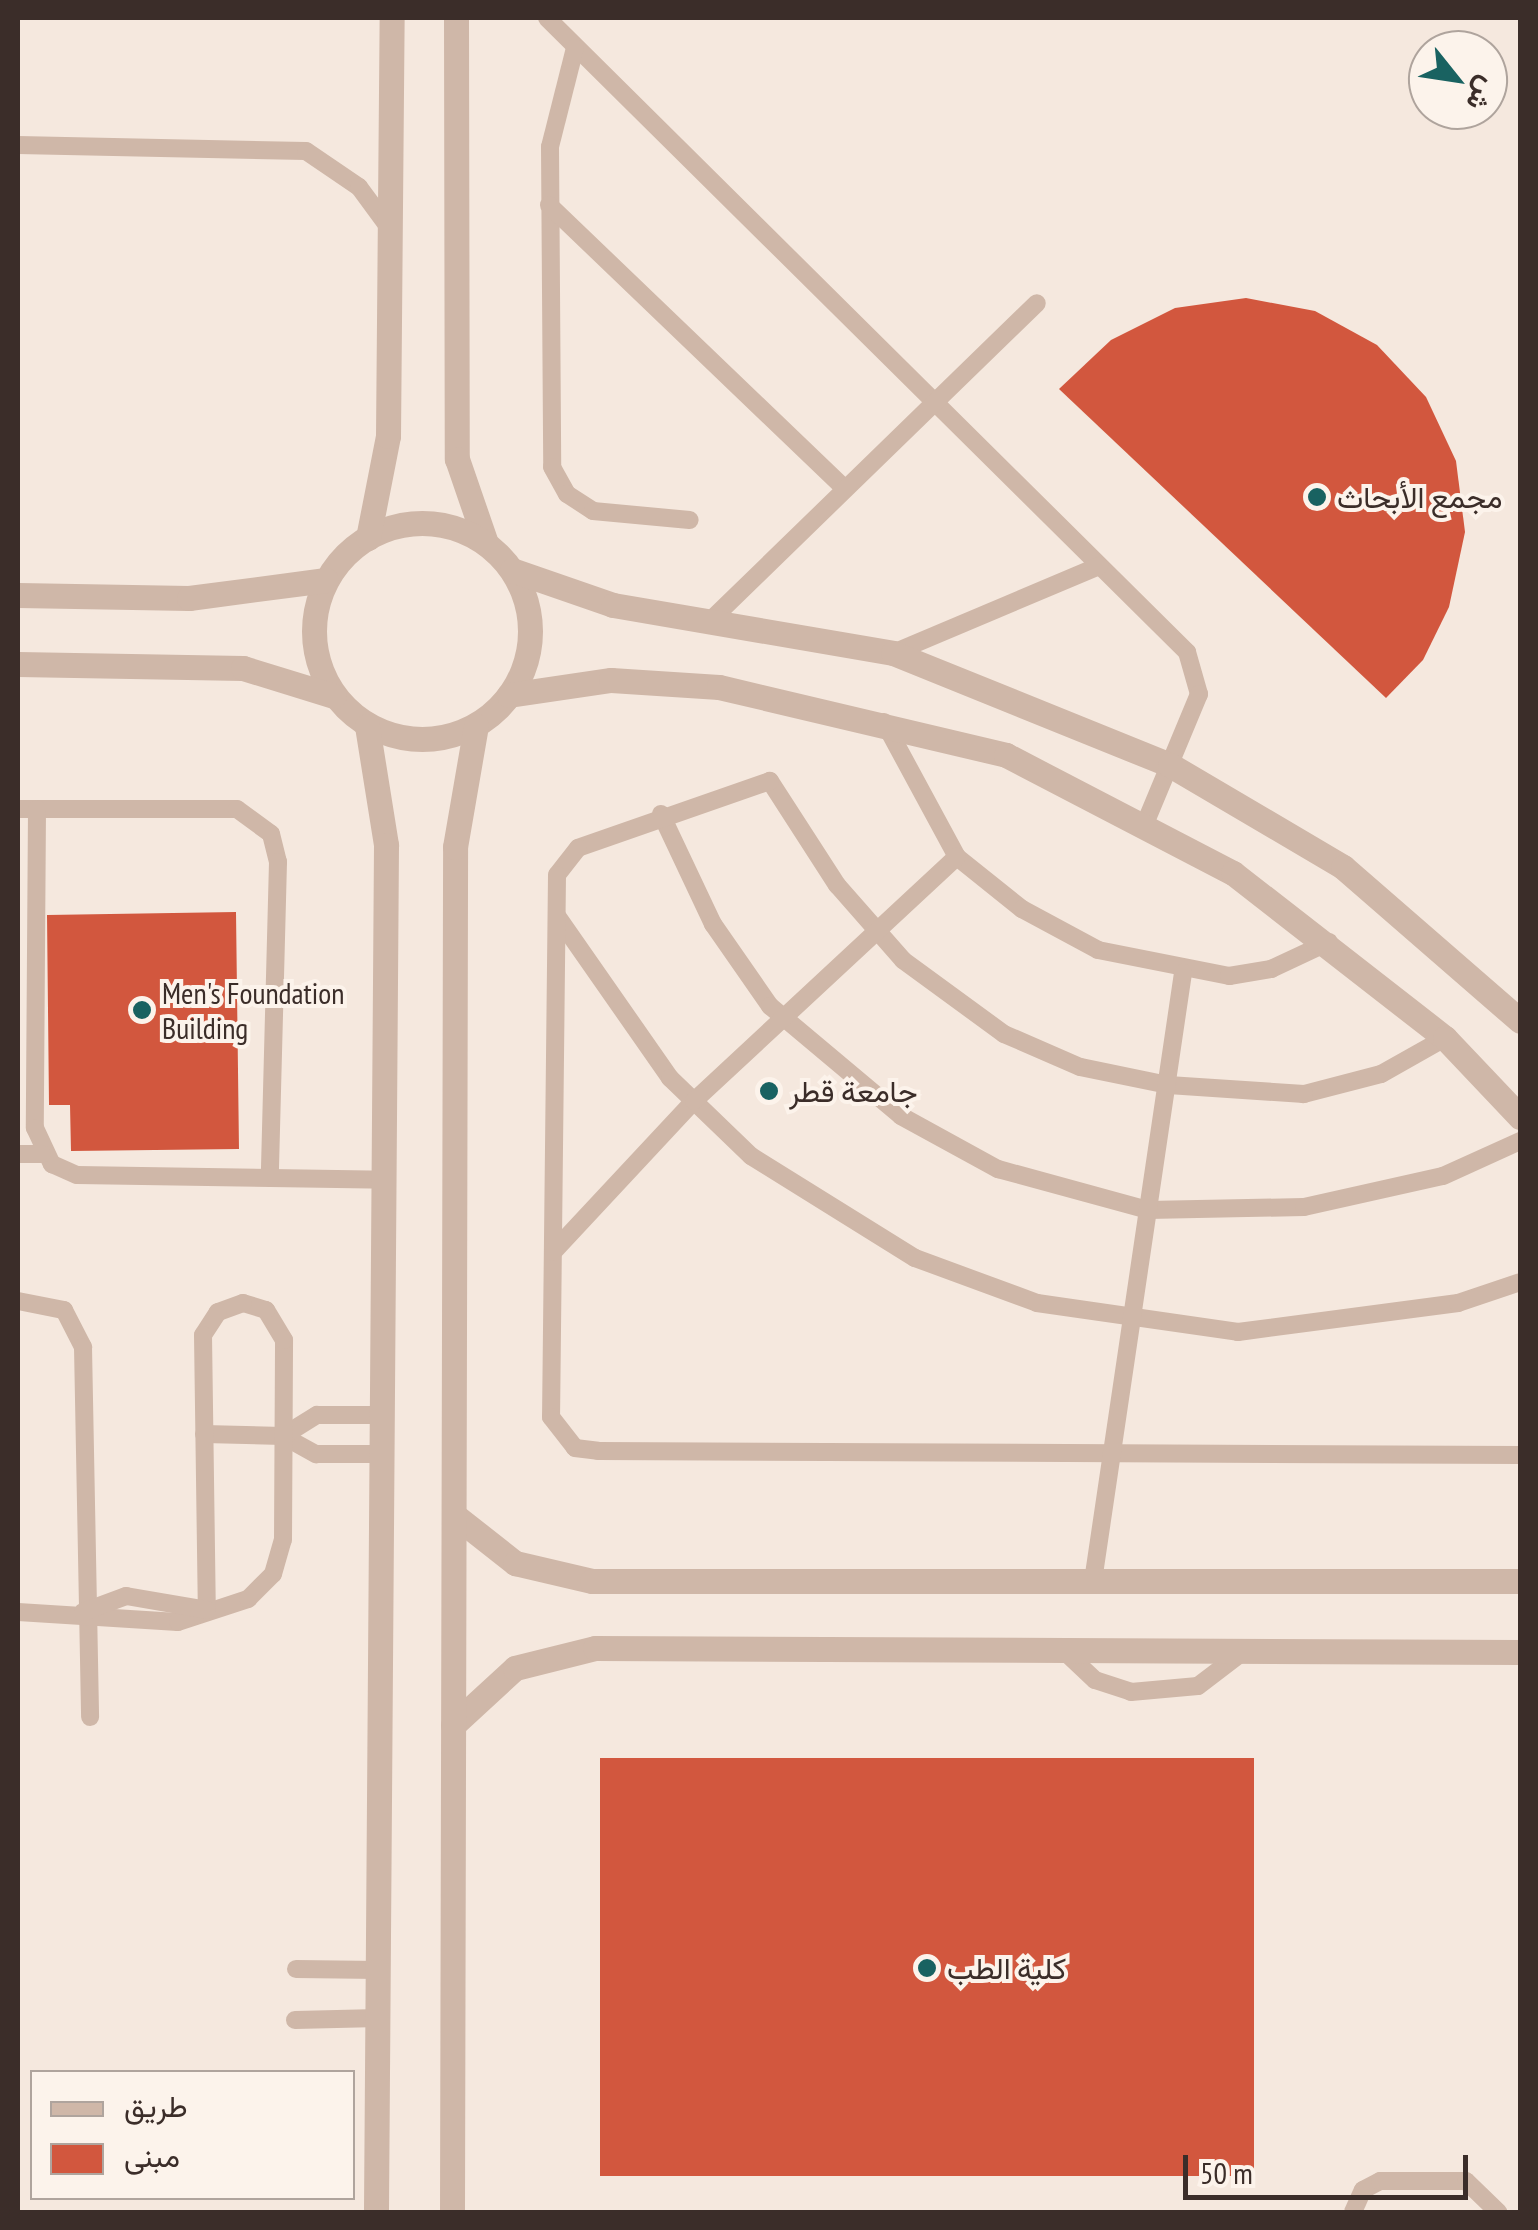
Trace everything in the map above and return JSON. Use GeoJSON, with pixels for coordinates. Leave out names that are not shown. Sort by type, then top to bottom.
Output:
{"type":"FeatureCollection","features":[{"type":"Feature","properties":{"kind":"street"},"geometry":{"type":"LineString","coordinates":[[368,538],[388,436],[392,18]]}},
{"type":"Feature","properties":{"kind":"street"},"geometry":{"type":"LineString","coordinates":[[456,18],[456,458],[486,543],[512,570],[613,605],[712,618],[893,653],[1170,764],[1343,867],[1520,1021]]}},
{"type":"Feature","properties":{"kind":"street"},"geometry":{"type":"LineString","coordinates":[[334,696],[313,630],[326,580],[368,538],[419,522],[486,543]]}},
{"type":"Feature","properties":{"kind":"street"},"geometry":{"type":"LineString","coordinates":[[18,664],[244,668],[334,696],[367,726],[422,740],[476,726],[510,695],[531,633],[512,570]]}},
{"type":"Feature","properties":{"kind":"street"},"geometry":{"type":"LineString","coordinates":[[18,594],[189,598],[326,580]]}},
{"type":"Feature","properties":{"kind":"street"},"geometry":{"type":"LineString","coordinates":[[510,695],[646,678],[884,722],[1006,755],[1144,826],[1329,942],[1445,1038],[1520,1117]]}},
{"type":"Feature","properties":{"kind":"street"},"geometry":{"type":"LineString","coordinates":[[367,726],[385,802],[386,1180],[376,2212]]}},
{"type":"Feature","properties":{"kind":"street"},"geometry":{"type":"LineString","coordinates":[[452,2212],[455,847],[476,726]]}},
{"type":"Feature","properties":{"kind":"street"},"geometry":{"type":"LineString","coordinates":[[454,1514],[492,1550],[565,1579],[1520,1581]]}},
{"type":"Feature","properties":{"kind":"street"},"geometry":{"type":"LineString","coordinates":[[453,1725],[515,1668],[568,1650],[1520,1652]]}},
{"type":"Feature","properties":{"kind":"lane"},"geometry":{"type":"LineString","coordinates":[[546,18],[1100,566],[1196,666],[1199,694],[1144,826]]}},
{"type":"Feature","properties":{"kind":"lane"},"geometry":{"type":"LineString","coordinates":[[575,48],[555,109],[550,205],[552,467],[567,494],[593,511],[690,520]]}},
{"type":"Feature","properties":{"kind":"lane"},"geometry":{"type":"LineString","coordinates":[[18,145],[306,151],[359,187],[390,229]]}},
{"type":"Feature","properties":{"kind":"lane"},"geometry":{"type":"LineString","coordinates":[[550,205],[845,489]]}},
{"type":"Feature","properties":{"kind":"lane"},"geometry":{"type":"LineString","coordinates":[[712,618],[1037,303]]}},
{"type":"Feature","properties":{"kind":"lane"},"geometry":{"type":"LineString","coordinates":[[893,653],[1100,566]]}},
{"type":"Feature","properties":{"kind":"lane"},"geometry":{"type":"LineString","coordinates":[[884,722],[957,858],[1022,909],[1098,950],[1183,973],[1271,969],[1329,942]]}},
{"type":"Feature","properties":{"kind":"lane"},"geometry":{"type":"LineString","coordinates":[[1445,1038],[1382,1074],[1304,1094],[1168,1085],[1080,1067],[1004,1034],[882,936],[770,781],[661,814],[563,858],[558,916],[551,1418],[575,1448],[1520,1455]]}},
{"type":"Feature","properties":{"kind":"lane"},"geometry":{"type":"LineString","coordinates":[[42,1154],[35,1128],[27,809],[237,809],[270,834],[278,862],[270,1176]]}},
{"type":"Feature","properties":{"kind":"lane"},"geometry":{"type":"LineString","coordinates":[[661,814],[713,924],[787,1022],[901,1116],[998,1169],[1148,1210],[1304,1207],[1443,1176],[1520,1142]]}},
{"type":"Feature","properties":{"kind":"lane"},"geometry":{"type":"LineString","coordinates":[[553,1252],[694,1101],[882,936],[957,858]]}},
{"type":"Feature","properties":{"kind":"lane"},"geometry":{"type":"LineString","coordinates":[[558,916],[694,1101],[751,1156],[915,1258],[1036,1303],[1131,1322],[1238,1332],[1458,1302],[1520,1282]]}},
{"type":"Feature","properties":{"kind":"lane"},"geometry":{"type":"LineString","coordinates":[[1093,1581],[1183,973]]}},
{"type":"Feature","properties":{"kind":"lane"},"geometry":{"type":"LineString","coordinates":[[18,1154],[42,1154],[77,1175],[386,1180]]}},
{"type":"Feature","properties":{"kind":"lane"},"geometry":{"type":"LineString","coordinates":[[18,1300],[64,1310],[84,1347],[83,1612],[90,1718]]}},
{"type":"Feature","properties":{"kind":"lane"},"geometry":{"type":"LineString","coordinates":[[18,1612],[83,1612],[141,1625],[207,1610],[248,1599],[280,1558],[281,1328],[244,1303],[218,1312],[203,1335],[207,1610]]}},
{"type":"Feature","properties":{"kind":"lane"},"geometry":{"type":"LineString","coordinates":[[283,1436],[317,1415],[382,1415]]}},
{"type":"Feature","properties":{"kind":"lane"},"geometry":{"type":"LineString","coordinates":[[204,1434],[283,1436],[316,1454],[381,1454]]}},
{"type":"Feature","properties":{"kind":"lane"},"geometry":{"type":"LineString","coordinates":[[83,1612],[126,1596],[207,1610]]}},
{"type":"Feature","properties":{"kind":"lane"},"geometry":{"type":"LineString","coordinates":[[1063,1650],[1095,1680],[1131,1692],[1198,1686],[1244,1651]]}},
{"type":"Feature","properties":{"kind":"lane"},"geometry":{"type":"LineString","coordinates":[[296,1969],[380,1970]]}},
{"type":"Feature","properties":{"kind":"lane"},"geometry":{"type":"LineString","coordinates":[[295,2020],[379,2018]]}},
{"type":"Feature","properties":{"kind":"lane"},"geometry":{"type":"LineString","coordinates":[[1354,2212],[1363,2190],[1380,2181],[1466,2181],[1498,2212]]}},
{"type":"Feature","properties":{"kind":"building","name":"مجمع الأبحاث"},"geometry":{"type":"Polygon","coordinates":[[[1246,298],[1315,311],[1377,345],[1426,397],[1456,461],[1465,532],[1449,607],[1423,660],[1386,698],[1059,389],[1111,340],[1175,308],[1246,298]]]}},
{"type":"Feature","properties":{"kind":"building","name":"Men's Foundation Building"},"geometry":{"type":"Polygon","coordinates":[[[236,912],[239,1149],[71,1151],[70,1105],[49,1105],[47,915],[236,912]]]}},
{"type":"Feature","properties":{"kind":"building","name":"كلية الطب"},"geometry":{"type":"Polygon","coordinates":[[[600,1758],[1254,1758],[1254,2176],[600,2176],[600,1758]]]}},
{"type":"Feature","properties":{"kind":"place","name":"مجمع الأبحاث"},"geometry":{"type":"Point","coordinates":[1317,497]}},
{"type":"Feature","properties":{"kind":"place","name":"Men's Foundation Building"},"geometry":{"type":"Point","coordinates":[142,1010]}},
{"type":"Feature","properties":{"kind":"place","name":"جامعة قطر"},"geometry":{"type":"Point","coordinates":[769,1091]}},
{"type":"Feature","properties":{"kind":"place","name":"كلية الطب"},"geometry":{"type":"Point","coordinates":[927,1968]}}]}
